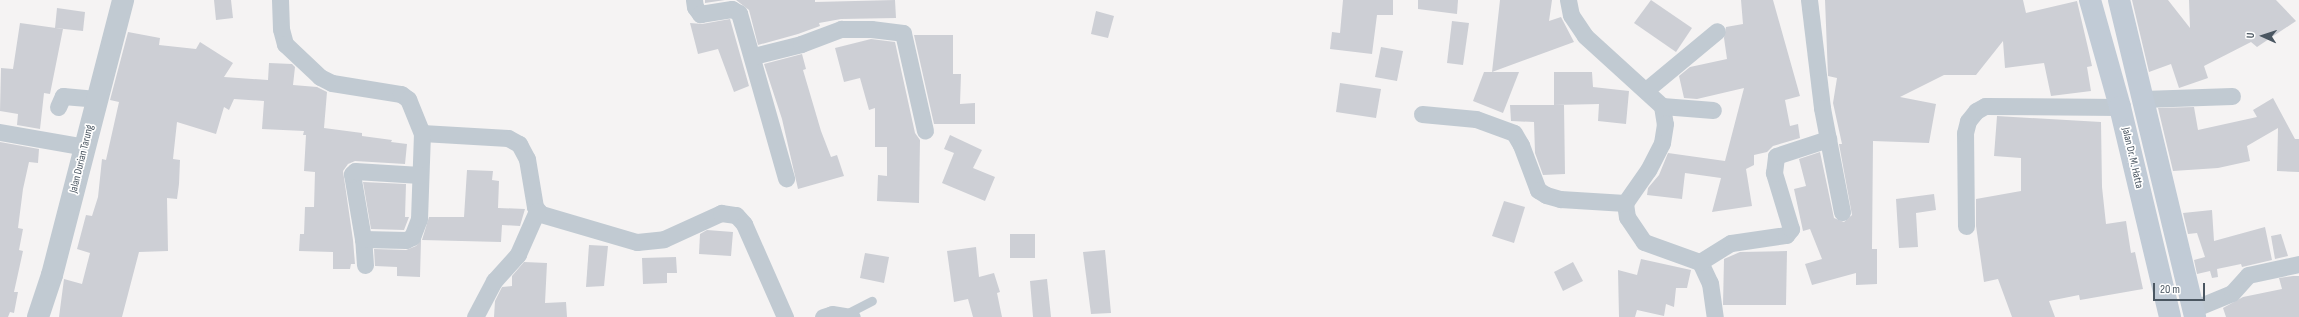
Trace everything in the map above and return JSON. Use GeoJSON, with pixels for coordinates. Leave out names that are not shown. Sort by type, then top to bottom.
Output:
{"type":"FeatureCollection","features":[{"type":"Feature","properties":{"kind":"main road","name":"Jalan Dr. M. Hatta"},"geometry":{"type":"LineString","coordinates":[[2090,0],[2120,107],[2170,317]]}},
{"type":"Feature","properties":{"kind":"main road"},"geometry":{"type":"LineString","coordinates":[[2119,0],[2194,313]]}},
{"type":"Feature","properties":{"kind":"street","name":"Jalan Durian Tarung"},"geometry":{"type":"LineString","coordinates":[[38,317],[85,147],[96,99],[123,0]]}},
{"type":"Feature","properties":{"kind":"street"},"geometry":{"type":"LineString","coordinates":[[280,0],[281,28],[285,44],[293,53],[332,83],[401,94],[408,99],[422,133],[419,219],[412,237],[406,240],[363,239]]}},
{"type":"Feature","properties":{"kind":"street"},"geometry":{"type":"LineString","coordinates":[[694,0],[695,7],[700,14],[738,11],[754,56],[786,178]]}},
{"type":"Feature","properties":{"kind":"street"},"geometry":{"type":"LineString","coordinates":[[1568,0],[1571,15],[1585,36],[1662,106],[1666,124],[1662,143],[1648,170],[1625,202],[1631,227],[1644,242],[1700,262],[1710,283],[1715,317]]}},
{"type":"Feature","properties":{"kind":"street"},"geometry":{"type":"LineString","coordinates":[[1809,0],[1828,139],[1842,212]]}},
{"type":"Feature","properties":{"kind":"street"},"geometry":{"type":"LineString","coordinates":[[754,56],[801,44],[841,29],[871,29],[903,33],[925,131]]}},
{"type":"Feature","properties":{"kind":"street"},"geometry":{"type":"LineString","coordinates":[[1646,90],[1717,31]]}},
{"type":"Feature","properties":{"kind":"street"},"geometry":{"type":"LineString","coordinates":[[58,107],[63,96],[96,99]]}},
{"type":"Feature","properties":{"kind":"street"},"geometry":{"type":"LineString","coordinates":[[2143,98],[2232,96]]}},
{"type":"Feature","properties":{"kind":"street"},"geometry":{"type":"LineString","coordinates":[[1662,106],[1713,110]]}},
{"type":"Feature","properties":{"kind":"street"},"geometry":{"type":"LineString","coordinates":[[1966,226],[1964,133],[1968,121],[1976,111],[1985,106],[2120,107]]}},
{"type":"Feature","properties":{"kind":"street"},"geometry":{"type":"LineString","coordinates":[[1422,114],[1476,119],[1514,134],[1522,145],[1538,190],[1546,196],[1560,199],[1625,202]]}},
{"type":"Feature","properties":{"kind":"street"},"geometry":{"type":"LineString","coordinates":[[0,132],[85,147]]}},
{"type":"Feature","properties":{"kind":"street"},"geometry":{"type":"LineString","coordinates":[[422,133],[461,134],[514,140],[527,160],[537,211],[518,254],[494,281],[475,317]]}},
{"type":"Feature","properties":{"kind":"street"},"geometry":{"type":"LineString","coordinates":[[1700,262],[1731,243],[1786,235],[1791,230],[1774,173],[1776,156],[1828,139]]}},
{"type":"Feature","properties":{"kind":"street"},"geometry":{"type":"LineString","coordinates":[[364,265],[363,239],[352,174],[355,171],[420,175]]}},
{"type":"Feature","properties":{"kind":"street"},"geometry":{"type":"LineString","coordinates":[[537,211],[637,242],[664,239],[722,213],[736,214],[744,224],[785,317]]}},
{"type":"Feature","properties":{"kind":"street"},"geometry":{"type":"LineString","coordinates":[[2194,313],[2232,293],[2248,275],[2299,264]]}},
{"type":"Feature","properties":{"kind":"street"},"geometry":{"type":"LineString","coordinates":[[823,317],[832,314],[849,316]]}},
{"type":"Feature","properties":{"kind":"lane"},"geometry":{"type":"LineString","coordinates":[[849,316],[872,301]]}},
{"type":"Feature","properties":{"kind":"building"},"geometry":{"type":"Polygon","coordinates":[[[214,0],[231,0],[233,18],[216,20],[214,0]]]}},
{"type":"Feature","properties":{"kind":"building"},"geometry":{"type":"Polygon","coordinates":[[[705,0],[725,0],[705,3],[705,0]]]}},
{"type":"Feature","properties":{"kind":"building"},"geometry":{"type":"Polygon","coordinates":[[[736,0],[815,0],[815,2],[895,0],[896,18],[841,19],[819,23],[820,26],[798,34],[758,45],[749,10],[736,0]]]}},
{"type":"Feature","properties":{"kind":"building"},"geometry":{"type":"Polygon","coordinates":[[[1343,0],[1393,0],[1393,15],[1377,15],[1372,54],[1330,49],[1332,32],[1340,33],[1343,0]]]}},
{"type":"Feature","properties":{"kind":"building"},"geometry":{"type":"Polygon","coordinates":[[[1418,0],[1458,0],[1457,14],[1418,9],[1418,0]]]}},
{"type":"Feature","properties":{"kind":"building"},"geometry":{"type":"Polygon","coordinates":[[[1500,0],[1552,0],[1549,21],[1561,17],[1574,42],[1492,72],[1500,0]]]}},
{"type":"Feature","properties":{"kind":"building"},"geometry":{"type":"Polygon","coordinates":[[[1651,0],[1692,28],[1676,52],[1634,23],[1651,0]]]}},
{"type":"Feature","properties":{"kind":"building"},"geometry":{"type":"Polygon","coordinates":[[[1741,0],[1773,0],[1800,96],[1785,100],[1790,126],[1798,124],[1800,138],[1773,146],[1767,152],[1754,155],[1754,165],[1746,169],[1752,206],[1712,212],[1721,178],[1685,173],[1682,199],[1647,195],[1648,188],[1659,175],[1668,153],[1725,161],[1744,88],[1697,99],[1684,98],[1679,76],[1690,67],[1727,59],[1724,38],[1726,27],[1743,24],[1741,0]]]}},
{"type":"Feature","properties":{"kind":"building"},"geometry":{"type":"Polygon","coordinates":[[[1825,0],[2023,0],[2026,13],[2077,1],[2092,66],[2087,67],[2091,91],[2051,96],[2044,63],[2005,68],[2003,41],[1976,75],[1944,75],[1900,97],[1936,104],[1929,143],[1873,141],[1872,249],[1877,249],[1877,284],[1856,285],[1856,273],[1812,285],[1805,264],[1822,259],[1810,229],[1803,231],[1794,189],[1806,186],[1799,159],[1820,152],[1834,218],[1844,222],[1852,215],[1839,144],[1842,144],[1833,103],[1837,78],[1828,76],[1825,0]]]}},
{"type":"Feature","properties":{"kind":"building"},"geometry":{"type":"Polygon","coordinates":[[[2132,0],[2168,0],[2190,28],[2189,0],[2276,0],[2296,21],[2257,47],[2251,42],[2204,66],[2208,78],[2179,88],[2171,64],[2149,72],[2132,0]]]}},
{"type":"Feature","properties":{"kind":"building"},"geometry":{"type":"Polygon","coordinates":[[[57,8],[85,12],[83,31],[55,28],[57,8]]]}},
{"type":"Feature","properties":{"kind":"building"},"geometry":{"type":"Polygon","coordinates":[[[1096,11],[1114,16],[1108,38],[1091,34],[1096,11]]]}},
{"type":"Feature","properties":{"kind":"building"},"geometry":{"type":"Polygon","coordinates":[[[730,19],[749,86],[734,92],[718,49],[698,54],[690,23],[702,24],[730,19]]]}},
{"type":"Feature","properties":{"kind":"building"},"geometry":{"type":"Polygon","coordinates":[[[1452,21],[1469,23],[1463,65],[1447,63],[1452,21]]]}},
{"type":"Feature","properties":{"kind":"building"},"geometry":{"type":"Polygon","coordinates":[[[20,23],[63,29],[50,94],[44,93],[40,129],[17,125],[18,114],[0,111],[1,68],[13,69],[20,23]]]}},
{"type":"Feature","properties":{"kind":"building"},"geometry":{"type":"Polygon","coordinates":[[[128,32],[160,38],[159,45],[196,49],[200,42],[233,63],[224,77],[268,80],[269,63],[292,64],[295,67],[293,85],[317,87],[327,92],[324,128],[362,133],[362,136],[392,140],[391,142],[407,144],[405,164],[355,161],[348,164],[343,171],[355,264],[351,264],[350,269],[333,269],[333,252],[299,251],[300,234],[304,234],[305,207],[314,207],[315,172],[304,171],[306,135],[303,135],[304,131],[262,129],[264,101],[234,99],[229,110],[224,107],[216,134],[177,122],[173,159],[180,160],[179,184],[177,199],[167,198],[168,251],[139,252],[122,317],[59,317],[64,279],[82,284],[90,253],[77,249],[86,215],[92,216],[98,197],[102,159],[106,160],[119,102],[110,100],[128,32]]]}},
{"type":"Feature","properties":{"kind":"building"},"geometry":{"type":"Polygon","coordinates":[[[914,35],[953,35],[953,74],[961,74],[960,104],[975,103],[975,124],[934,124],[914,35]]]}},
{"type":"Feature","properties":{"kind":"building"},"geometry":{"type":"Polygon","coordinates":[[[871,39],[895,42],[915,133],[920,140],[919,203],[877,201],[878,175],[887,176],[887,147],[875,147],[875,108],[869,110],[860,78],[844,82],[835,48],[871,39]]]}},
{"type":"Feature","properties":{"kind":"building"},"geometry":{"type":"Polygon","coordinates":[[[1381,47],[1403,51],[1397,81],[1375,77],[1381,47]]]}},
{"type":"Feature","properties":{"kind":"building"},"geometry":{"type":"Polygon","coordinates":[[[802,54],[806,69],[803,70],[821,131],[831,157],[837,155],[844,176],[798,189],[782,119],[764,64],[802,54]]]}},
{"type":"Feature","properties":{"kind":"building"},"geometry":{"type":"Polygon","coordinates":[[[1484,72],[1519,72],[1503,113],[1473,101],[1484,72]]]}},
{"type":"Feature","properties":{"kind":"building"},"geometry":{"type":"Polygon","coordinates":[[[1554,72],[1592,72],[1593,87],[1629,91],[1626,124],[1598,121],[1599,104],[1554,105],[1554,72]]]}},
{"type":"Feature","properties":{"kind":"building"},"geometry":{"type":"Polygon","coordinates":[[[1340,83],[1381,89],[1376,118],[1336,112],[1340,83]]]}},
{"type":"Feature","properties":{"kind":"building"},"geometry":{"type":"Polygon","coordinates":[[[2273,98],[2295,139],[2299,139],[2299,172],[2277,171],[2278,128],[2247,146],[2250,161],[2218,168],[2173,171],[2158,108],[2194,107],[2198,130],[2257,117],[2253,110],[2273,98]]]}},
{"type":"Feature","properties":{"kind":"building"},"geometry":{"type":"Polygon","coordinates":[[[1510,105],[1564,105],[1565,174],[1543,175],[1535,153],[1534,122],[1511,121],[1510,105]]]}},
{"type":"Feature","properties":{"kind":"building"},"geometry":{"type":"Polygon","coordinates":[[[1997,116],[2101,122],[2102,187],[2106,224],[2126,221],[2131,253],[2135,252],[2143,289],[2080,300],[2079,295],[2049,301],[2055,317],[2012,317],[1998,279],[1984,282],[1976,226],[1976,199],[2021,191],[2021,158],[1994,156],[1997,116]]]}},
{"type":"Feature","properties":{"kind":"building"},"geometry":{"type":"Polygon","coordinates":[[[950,135],[982,150],[973,168],[995,177],[985,201],[942,183],[954,153],[944,149],[950,135]]]}},
{"type":"Feature","properties":{"kind":"building"},"geometry":{"type":"Polygon","coordinates":[[[0,142],[39,149],[38,163],[29,162],[23,189],[18,228],[23,229],[19,250],[23,251],[14,292],[18,292],[14,313],[10,312],[8,317],[0,317],[0,142]]]}},
{"type":"Feature","properties":{"kind":"building"},"geometry":{"type":"Polygon","coordinates":[[[467,170],[493,171],[492,180],[499,181],[498,208],[525,209],[520,226],[502,225],[501,242],[422,240],[429,217],[464,217],[467,170]]]}},
{"type":"Feature","properties":{"kind":"building"},"geometry":{"type":"Polygon","coordinates":[[[363,182],[406,184],[405,217],[409,217],[404,230],[371,229],[363,182]]]}},
{"type":"Feature","properties":{"kind":"building"},"geometry":{"type":"Polygon","coordinates":[[[1934,194],[1936,210],[1916,213],[1918,247],[1899,248],[1896,199],[1934,194]]]}},
{"type":"Feature","properties":{"kind":"building"},"geometry":{"type":"Polygon","coordinates":[[[1504,201],[1525,207],[1514,243],[1492,236],[1504,201]]]}},
{"type":"Feature","properties":{"kind":"building"},"geometry":{"type":"Polygon","coordinates":[[[2212,210],[2214,241],[2265,227],[2272,260],[2242,267],[2241,264],[2217,269],[2218,277],[2212,278],[2210,271],[2197,274],[2194,260],[2205,257],[2197,233],[2188,234],[2183,213],[2212,210]]]}},
{"type":"Feature","properties":{"kind":"building"},"geometry":{"type":"Polygon","coordinates":[[[707,230],[733,232],[731,256],[699,254],[700,234],[707,230]]]}},
{"type":"Feature","properties":{"kind":"building"},"geometry":{"type":"Polygon","coordinates":[[[1010,234],[1035,234],[1035,258],[1010,258],[1010,234]]]}},
{"type":"Feature","properties":{"kind":"building"},"geometry":{"type":"Polygon","coordinates":[[[2281,234],[2288,256],[2275,259],[2271,236],[2281,234]]]}},
{"type":"Feature","properties":{"kind":"building"},"geometry":{"type":"Polygon","coordinates":[[[421,240],[420,277],[397,276],[397,267],[375,266],[374,249],[406,250],[416,246],[421,240]]]}},
{"type":"Feature","properties":{"kind":"building"},"geometry":{"type":"Polygon","coordinates":[[[589,245],[608,246],[604,286],[586,287],[589,245]]]}},
{"type":"Feature","properties":{"kind":"building"},"geometry":{"type":"Polygon","coordinates":[[[976,247],[979,277],[994,273],[1000,292],[997,293],[1002,317],[973,317],[968,299],[954,302],[947,251],[976,247]]]}},
{"type":"Feature","properties":{"kind":"building"},"geometry":{"type":"Polygon","coordinates":[[[1105,250],[1111,313],[1091,314],[1083,252],[1105,250]]]}},
{"type":"Feature","properties":{"kind":"building"},"geometry":{"type":"Polygon","coordinates":[[[1787,251],[1786,305],[1723,305],[1724,259],[1740,252],[1787,251]]]}},
{"type":"Feature","properties":{"kind":"building"},"geometry":{"type":"Polygon","coordinates":[[[865,253],[889,257],[884,283],[860,278],[865,253]]]}},
{"type":"Feature","properties":{"kind":"building"},"geometry":{"type":"Polygon","coordinates":[[[676,257],[677,273],[667,273],[667,283],[643,284],[642,258],[676,257]]]}},
{"type":"Feature","properties":{"kind":"building"},"geometry":{"type":"Polygon","coordinates":[[[1641,259],[1691,270],[1687,288],[1676,288],[1674,307],[1666,304],[1664,316],[1637,310],[1635,317],[1619,317],[1618,270],[1637,275],[1641,259]]]}},
{"type":"Feature","properties":{"kind":"building"},"geometry":{"type":"Polygon","coordinates":[[[524,262],[547,263],[545,303],[566,302],[567,317],[494,317],[495,301],[502,287],[512,286],[512,276],[524,262]]]}},
{"type":"Feature","properties":{"kind":"building"},"geometry":{"type":"Polygon","coordinates":[[[1573,262],[1583,281],[1563,291],[1554,272],[1573,262]]]}},
{"type":"Feature","properties":{"kind":"building"},"geometry":{"type":"Polygon","coordinates":[[[2299,276],[2299,317],[2226,317],[2223,308],[2243,297],[2282,289],[2279,278],[2299,276]]]}},
{"type":"Feature","properties":{"kind":"building"},"geometry":{"type":"Polygon","coordinates":[[[1047,279],[1051,317],[1033,317],[1030,281],[1047,279]]]}}]}
